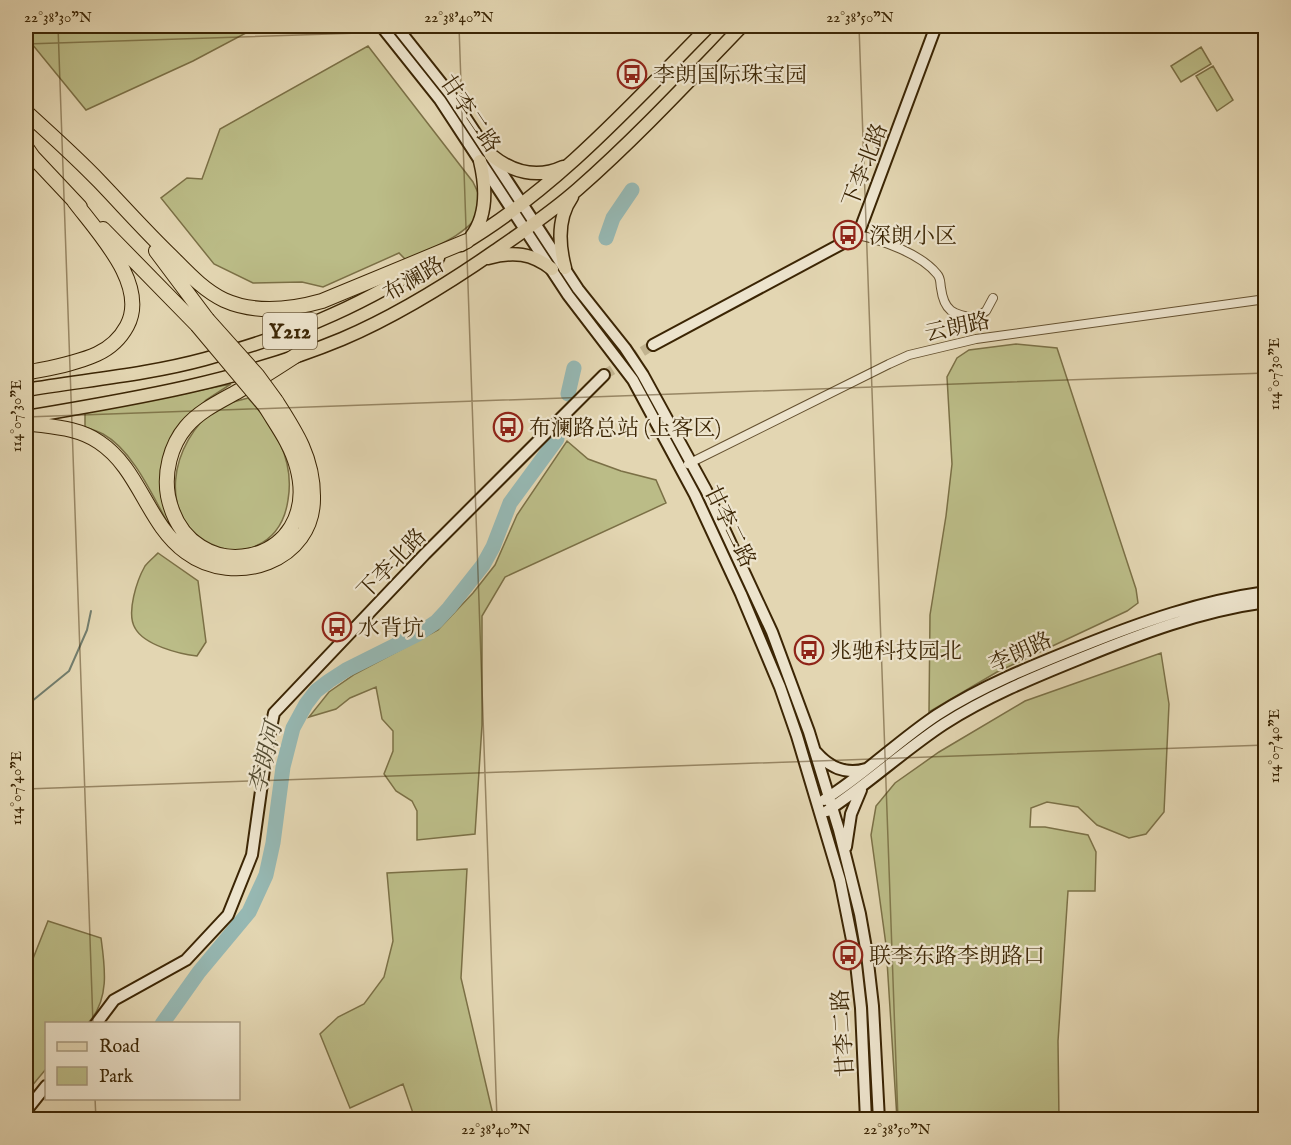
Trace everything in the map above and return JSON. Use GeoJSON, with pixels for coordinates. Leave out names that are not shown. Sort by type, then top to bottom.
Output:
{"type":"FeatureCollection","features":[{"type":"Feature","properties":{"kind":"highway"},"geometry":{"type":"LineString","coordinates":[[26,103],[48,133]]}},
{"type":"Feature","properties":{"kind":"highway"},"geometry":{"type":"LineString","coordinates":[[26,111],[203,286],[223,299],[253,309],[300,307],[322,301],[467,241]]}},
{"type":"Feature","properties":{"kind":"highway"},"geometry":{"type":"LineString","coordinates":[[28,152],[142,268],[202,322]]}},
{"type":"Feature","properties":{"kind":"highway"},"geometry":{"type":"LineString","coordinates":[[26,373],[97,354],[111,345],[129,323],[133,299],[125,275],[117,258],[74,201]]}},
{"type":"Feature","properties":{"kind":"highway"},"geometry":{"type":"LineString","coordinates":[[26,423],[82,433],[100,442],[117,457],[142,492],[160,523],[186,552],[200,561],[222,569],[248,569],[268,564],[284,554],[300,538],[309,520],[314,502],[306,451],[202,322],[137,222]]}},
{"type":"Feature","properties":{"kind":"highway"},"geometry":{"type":"LineString","coordinates":[[270,404],[290,446],[301,491],[298,511],[289,531],[277,544],[263,553],[244,557],[224,556],[204,550],[189,539],[171,508],[167,488],[168,465],[175,446],[185,428],[202,412],[300,353]]}},
{"type":"Feature","properties":{"kind":"main road","name":"甘李二路"},"geometry":{"type":"LineString","coordinates":[[381,26],[485,158],[530,226],[565,268],[643,375],[728,535],[772,632],[815,751],[847,862],[867,954],[877,1059],[879,1119]]}},
{"type":"Feature","properties":{"kind":"main road","name":"甘李二路"},"geometry":{"type":"LineString","coordinates":[[396,26],[450,94],[485,158]]}},
{"type":"Feature","properties":{"kind":"main road","name":"布澜路"},"geometry":{"type":"LineString","coordinates":[[26,390],[140,373],[204,359],[333,315],[397,282],[467,241],[517,207],[569,164],[623,114],[709,26]]}},
{"type":"Feature","properties":{"kind":"main road","name":"布澜路"},"geometry":{"type":"LineString","coordinates":[[26,417],[214,382],[341,339],[393,315],[449,283],[578,189],[639,131],[742,26]]}},
{"type":"Feature","properties":{"kind":"main road","name":"下李北路"},"geometry":{"type":"LineString","coordinates":[[653,345],[858,235],[936,26]]}},
{"type":"Feature","properties":{"kind":"main road"},"geometry":{"type":"LineString","coordinates":[[467,241],[476,230],[484,203],[485,158],[528,173],[557,170],[569,164]]}},
{"type":"Feature","properties":{"kind":"main road"},"geometry":{"type":"LineString","coordinates":[[565,268],[561,254],[561,225],[569,201],[578,189]]}},
{"type":"Feature","properties":{"kind":"main road","name":"甘李二路"},"geometry":{"type":"LineString","coordinates":[[530,226],[552,270],[633,380],[717,540],[764,647],[797,736],[840,880],[855,955],[863,1038],[866,1119]]}},
{"type":"Feature","properties":{"kind":"main road"},"geometry":{"type":"LineString","coordinates":[[481,261],[496,256],[522,254],[541,260],[552,270]]}},
{"type":"Feature","properties":{"kind":"main road","name":"下李北路"},"geometry":{"type":"LineString","coordinates":[[97,1022],[114,1000],[186,960],[228,915],[252,855],[274,713],[425,554],[604,375]]}},
{"type":"Feature","properties":{"kind":"main road","name":"李朗路"},"geometry":{"type":"LineString","coordinates":[[830,803],[872,766],[935,717],[968,696],[1003,679],[1129,627],[1184,608],[1266,592]]}},
{"type":"Feature","properties":{"kind":"main road","name":"李朗路"},"geometry":{"type":"LineString","coordinates":[[820,809],[866,784],[941,726],[972,706],[1006,689],[1143,633],[1221,610],[1266,602]]}},
{"type":"Feature","properties":{"kind":"main road"},"geometry":{"type":"LineString","coordinates":[[815,751],[824,761],[843,770],[862,770],[872,766]]}},
{"type":"Feature","properties":{"kind":"main road"},"geometry":{"type":"LineString","coordinates":[[847,862],[850,814],[859,793],[866,784]]}},
{"type":"Feature","properties":{"kind":"main road"},"geometry":{"type":"LineString","coordinates":[[26,1113],[45,1087]]}},
{"type":"Feature","properties":{"kind":"street"},"geometry":{"type":"LineString","coordinates":[[858,235],[880,240],[931,268],[940,277],[946,306],[953,314],[975,318],[986,311],[993,298]]}},
{"type":"Feature","properties":{"kind":"street","name":"云朗路"},"geometry":{"type":"LineString","coordinates":[[680,468],[889,364],[936,348],[976,339],[1266,299]]}},
{"type":"Feature","properties":{"kind":"street"},"geometry":{"type":"LineString","coordinates":[[26,1113],[27,1119]]}},
{"type":"Feature","properties":{"kind":"green space"},"geometry":{"type":"Polygon","coordinates":[[[31,26],[259,26],[193,61],[86,110],[32,44],[31,26]]]}},
{"type":"Feature","properties":{"kind":"green space"},"geometry":{"type":"Polygon","coordinates":[[[368,46],[473,182],[480,201],[476,217],[460,233],[426,251],[406,260],[399,253],[323,287],[302,282],[253,283],[214,264],[161,198],[187,178],[202,179],[220,129],[368,46]]]}},
{"type":"Feature","properties":{"kind":"green space"},"geometry":{"type":"Polygon","coordinates":[[[1201,47],[1211,64],[1181,82],[1171,66],[1201,47]]]}},
{"type":"Feature","properties":{"kind":"green space"},"geometry":{"type":"Polygon","coordinates":[[[1213,66],[1233,100],[1217,111],[1196,76],[1213,66]]]}},
{"type":"Feature","properties":{"kind":"green space"},"geometry":{"type":"Polygon","coordinates":[[[1016,344],[1057,348],[1136,589],[1138,603],[1127,611],[997,672],[929,712],[930,615],[952,464],[947,377],[957,358],[969,350],[1016,344]]]}},
{"type":"Feature","properties":{"kind":"green space"},"geometry":{"type":"Polygon","coordinates":[[[231,384],[206,400],[187,421],[173,442],[166,508],[179,537],[171,529],[142,477],[124,452],[103,434],[85,427],[85,413],[231,384]]]}},
{"type":"Feature","properties":{"kind":"green space"},"geometry":{"type":"Polygon","coordinates":[[[248,398],[266,420],[280,444],[288,471],[288,500],[282,521],[269,538],[251,548],[231,550],[216,546],[196,534],[183,519],[177,500],[176,480],[180,460],[188,440],[201,422],[220,406],[248,398]]]}},
{"type":"Feature","properties":{"kind":"green space"},"geometry":{"type":"Polygon","coordinates":[[[567,441],[588,459],[656,480],[666,503],[505,577],[482,616],[482,725],[475,834],[417,840],[417,811],[412,801],[396,791],[384,774],[393,751],[393,731],[382,719],[376,687],[350,698],[336,709],[309,717],[329,692],[355,674],[438,630],[473,593],[495,565],[517,515],[567,441]]]}},
{"type":"Feature","properties":{"kind":"green space"},"geometry":{"type":"Polygon","coordinates":[[[158,553],[198,581],[206,642],[197,656],[172,651],[154,644],[135,628],[132,605],[139,579],[145,566],[158,553]]]}},
{"type":"Feature","properties":{"kind":"green space"},"geometry":{"type":"Polygon","coordinates":[[[1161,653],[1169,704],[1164,812],[1146,834],[1129,838],[1097,825],[1078,807],[1047,802],[1031,808],[1030,827],[1045,827],[1088,835],[1096,852],[1095,891],[1068,891],[1058,1041],[1059,1119],[897,1119],[886,945],[871,835],[876,806],[895,783],[939,752],[1025,701],[1161,653]]]}},
{"type":"Feature","properties":{"kind":"green space"},"geometry":{"type":"Polygon","coordinates":[[[467,869],[461,978],[494,1119],[415,1119],[403,1084],[350,1108],[320,1034],[338,1017],[364,1004],[384,977],[393,941],[387,873],[467,869]]]}},
{"type":"Feature","properties":{"kind":"green space"},"geometry":{"type":"Polygon","coordinates":[[[48,921],[101,938],[104,983],[100,1004],[89,1022],[45,1022],[45,1070],[26,1093],[26,967],[30,966],[48,921]]]}},
{"type":"Feature","properties":{"kind":"waterway","name":"李朗河"},"geometry":{"type":"LineString","coordinates":[[606,238],[613,218],[632,190]]}},
{"type":"Feature","properties":{"kind":"waterway","name":"李朗河"},"geometry":{"type":"LineString","coordinates":[[568,394],[574,368]]}},
{"type":"Feature","properties":{"kind":"waterway","name":"李朗河"},"geometry":{"type":"LineString","coordinates":[[163,1022],[199,972],[249,912],[266,875],[273,843],[283,767],[293,728],[306,704],[316,691],[346,670],[418,634],[436,622],[483,565],[493,547],[510,503],[557,439]]}},
{"type":"Feature","properties":{"kind":"waterway"},"geometry":{"type":"LineString","coordinates":[[26,706],[69,671],[87,630],[91,611]]}},
{"type":"Feature","properties":{"kind":"tunnel"},"geometry":{"type":"LineString","coordinates":[[604,375],[653,345]]}},
{"type":"Feature","properties":{"kind":"place","name":"李朗国际珠宝园"},"geometry":{"type":"Point","coordinates":[632,74]}},
{"type":"Feature","properties":{"kind":"place","name":"深朗小区"},"geometry":{"type":"Point","coordinates":[848,235]}},
{"type":"Feature","properties":{"kind":"place","name":"布澜路总站 (上客区)"},"geometry":{"type":"Point","coordinates":[508,427]}},
{"type":"Feature","properties":{"kind":"place","name":"水背坑"},"geometry":{"type":"Point","coordinates":[337,627]}},
{"type":"Feature","properties":{"kind":"place","name":"兆驰科技园北"},"geometry":{"type":"Point","coordinates":[809,650]}},
{"type":"Feature","properties":{"kind":"place","name":"联李东路李朗路口"},"geometry":{"type":"Point","coordinates":[848,955]}}]}
